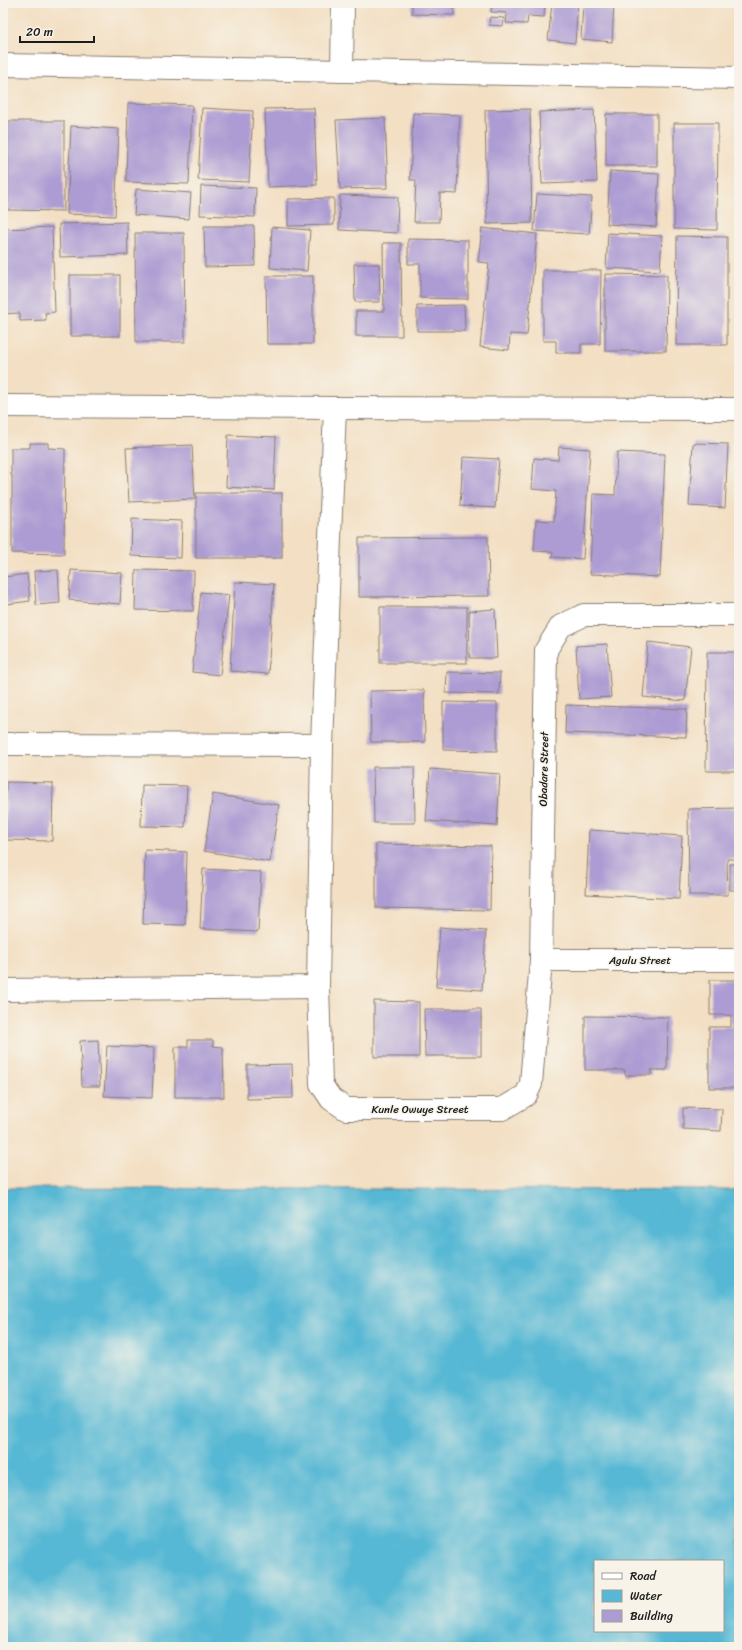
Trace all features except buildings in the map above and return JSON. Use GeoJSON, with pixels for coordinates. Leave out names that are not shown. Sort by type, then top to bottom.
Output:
{"type":"FeatureCollection","features":[{"type":"Feature","properties":{"kind":"street"},"geometry":{"type":"LineString","coordinates":[[342,71],[343,3]]}},
{"type":"Feature","properties":{"kind":"street"},"geometry":{"type":"LineString","coordinates":[[3,65],[739,78]]}},
{"type":"Feature","properties":{"kind":"street"},"geometry":{"type":"LineString","coordinates":[[3,406],[739,409]]}},
{"type":"Feature","properties":{"kind":"street"},"geometry":{"type":"LineString","coordinates":[[3,990],[318,987],[322,745],[335,408]]}},
{"type":"Feature","properties":{"kind":"street","name":"Obadare Street"},"geometry":{"type":"LineString","coordinates":[[526,1095],[530,1084],[541,960],[546,650],[561,626],[584,615],[739,615]]}},
{"type":"Feature","properties":{"kind":"street"},"geometry":{"type":"LineString","coordinates":[[3,744],[322,745]]}},
{"type":"Feature","properties":{"kind":"street","name":"Agulu Street"},"geometry":{"type":"LineString","coordinates":[[541,960],[739,960]]}},
{"type":"Feature","properties":{"kind":"street","name":"Kunle Owuye Street"},"geometry":{"type":"LineString","coordinates":[[318,987],[321,1084],[331,1099],[346,1109],[502,1109],[526,1095]]}},
{"type":"Feature","properties":{"kind":"water"},"geometry":{"type":"Polygon","coordinates":[[[3,1188],[739,1190],[739,1647],[3,1647],[3,1188]]]}}]}
